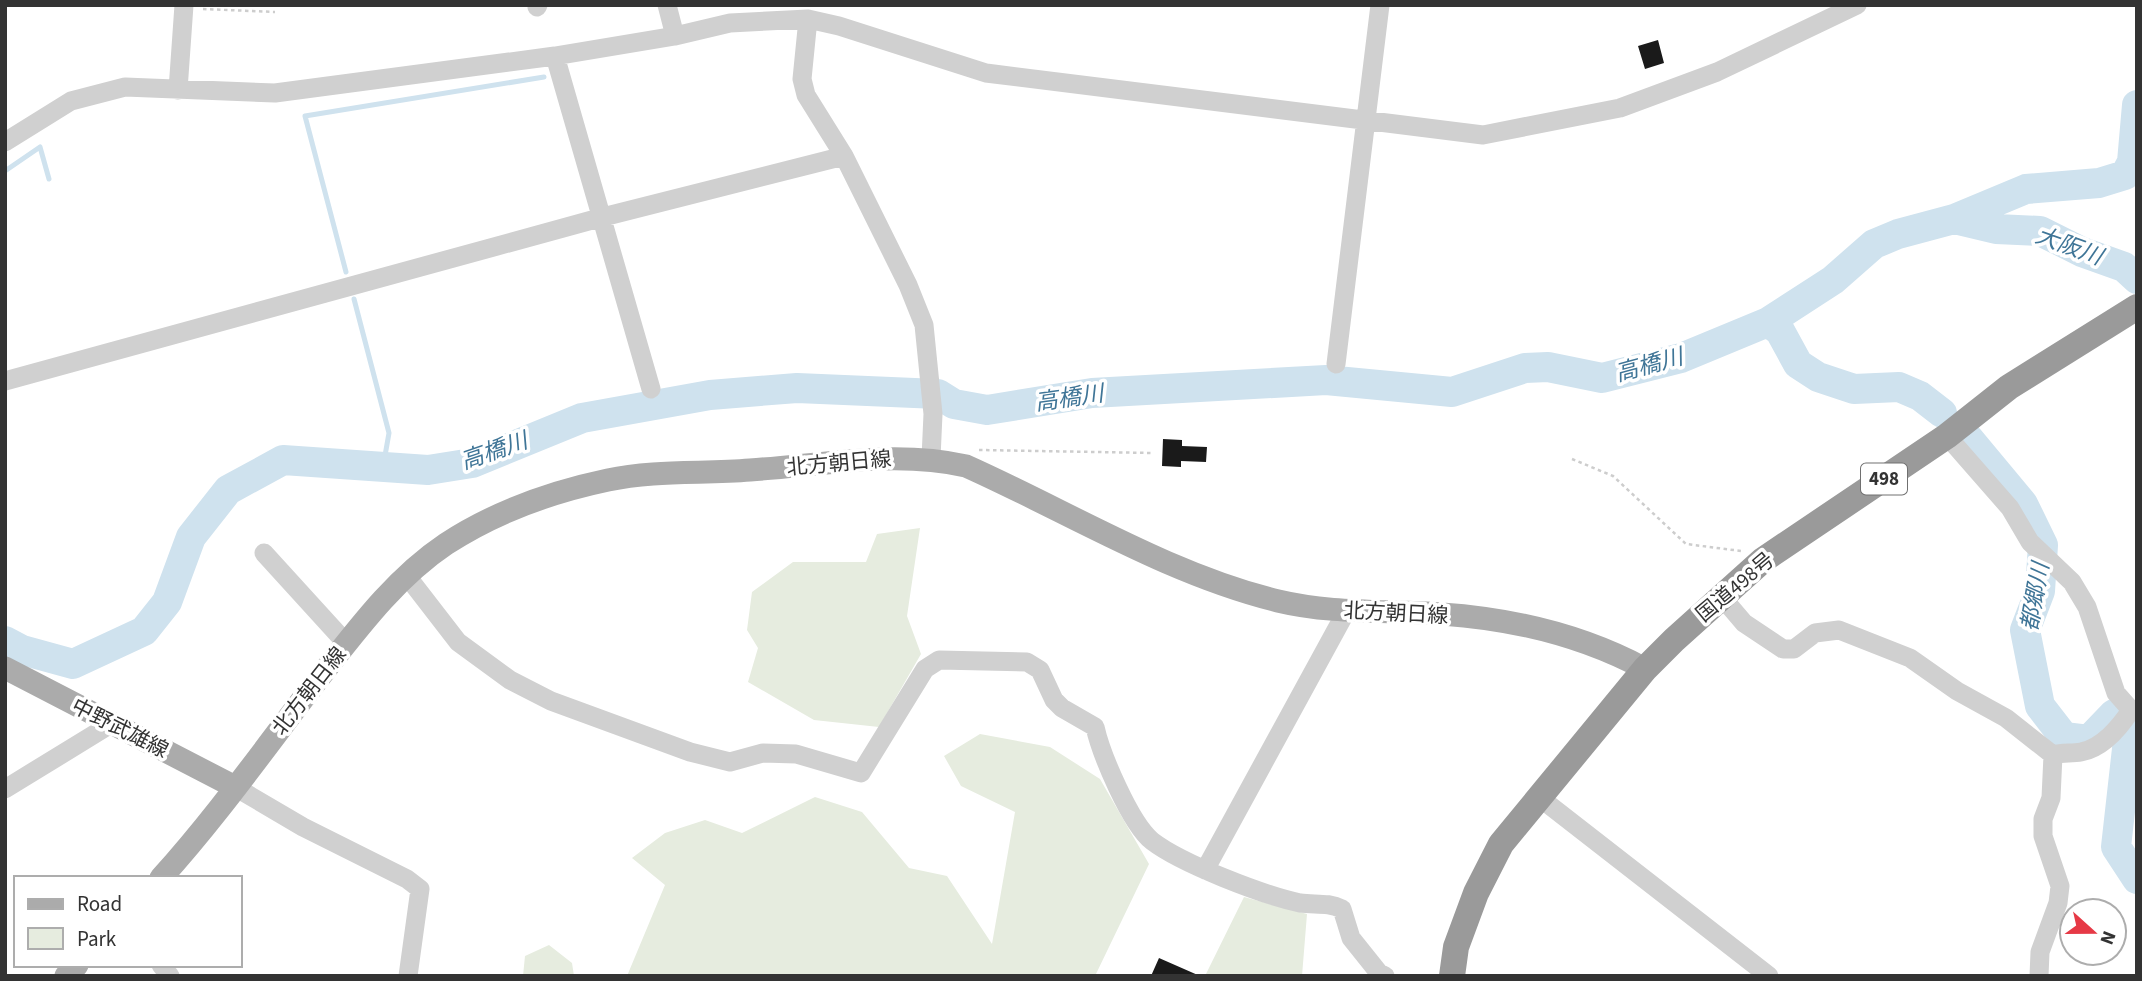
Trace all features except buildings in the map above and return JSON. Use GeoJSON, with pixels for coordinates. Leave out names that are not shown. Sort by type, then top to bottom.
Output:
{"type":"FeatureCollection","features":[{"type":"Feature","properties":{"kind":"highway","name":"国道498号"},"geometry":{"type":"LineString","coordinates":[[1451,976],[1457,947],[1476,893],[1501,844],[1646,669],[1721,596],[1763,560],[1947,436],[2009,387],[2137,307]]}},
{"type":"Feature","properties":{"kind":"main road","name":"北方朝日線"},"geometry":{"type":"LineString","coordinates":[[163,876],[346,643],[407,576],[445,545],[488,520],[544,497],[609,480],[668,472],[748,470],[896,457],[931,458],[966,466],[1215,582],[1277,601],[1347,610],[1443,614],[1524,624],[1606,648],[1646,669]]}},
{"type":"Feature","properties":{"kind":"main road","name":"中野武雄線"},"geometry":{"type":"LineString","coordinates":[[5,668],[235,787]]}},
{"type":"Feature","properties":{"kind":"street"},"geometry":{"type":"LineString","coordinates":[[667,5],[675,36]]}},
{"type":"Feature","properties":{"kind":"street"},"geometry":{"type":"LineString","coordinates":[[1336,364],[1380,5]]}},
{"type":"Feature","properties":{"kind":"street"},"geometry":{"type":"LineString","coordinates":[[5,142],[71,101],[125,87],[275,93],[555,56],[675,36],[771,13],[839,26],[986,73],[1483,135],[1620,108],[1717,72],[1857,5]]}},
{"type":"Feature","properties":{"kind":"street"},"geometry":{"type":"LineString","coordinates":[[178,90],[184,6]]}},
{"type":"Feature","properties":{"kind":"street"},"geometry":{"type":"LineString","coordinates":[[808,19],[802,79],[806,95],[844,156],[911,290],[924,325],[933,414],[931,458]]}},
{"type":"Feature","properties":{"kind":"street"},"geometry":{"type":"LineString","coordinates":[[555,56],[651,389]]}},
{"type":"Feature","properties":{"kind":"street"},"geometry":{"type":"LineString","coordinates":[[5,381],[603,217],[844,156]]}},
{"type":"Feature","properties":{"kind":"street"},"geometry":{"type":"LineString","coordinates":[[1721,596],[1744,623],[1783,649],[1794,649],[1815,633],[1839,630],[1910,658],[1957,691],[2006,718],[2053,755],[2081,752],[2129,716],[2116,693],[2087,607],[2072,582],[2030,542],[2010,508],[1947,436]]}},
{"type":"Feature","properties":{"kind":"street"},"geometry":{"type":"LineString","coordinates":[[264,553],[346,643]]}},
{"type":"Feature","properties":{"kind":"street"},"geometry":{"type":"LineString","coordinates":[[407,576],[458,642],[510,680],[564,706],[690,752],[730,762],[763,753],[796,754],[861,773],[925,669],[932,664],[939,660],[1027,662],[1040,670],[1054,699],[1062,708],[1095,727],[1100,750],[1141,829],[1153,841],[1205,870],[1301,903],[1331,904],[1342,909],[1351,938],[1385,976]]}},
{"type":"Feature","properties":{"kind":"street"},"geometry":{"type":"LineString","coordinates":[[1205,870],[1347,610]]}},
{"type":"Feature","properties":{"kind":"street"},"geometry":{"type":"LineString","coordinates":[[5,789],[111,724]]}},
{"type":"Feature","properties":{"kind":"street"},"geometry":{"type":"LineString","coordinates":[[2039,976],[2040,952],[2058,903],[2060,886],[2043,836],[2043,818],[2051,799],[2053,755]]}},
{"type":"Feature","properties":{"kind":"street"},"geometry":{"type":"LineString","coordinates":[[235,787],[303,827],[408,879],[420,889],[408,976]]}},
{"type":"Feature","properties":{"kind":"street"},"geometry":{"type":"LineString","coordinates":[[1539,797],[1769,976]]}},
{"type":"Feature","properties":{"kind":"path"},"geometry":{"type":"LineString","coordinates":[[150,5],[275,12]]}},
{"type":"Feature","properties":{"kind":"path"},"geometry":{"type":"LineString","coordinates":[[969,452],[1154,453]]}},
{"type":"Feature","properties":{"kind":"path"},"geometry":{"type":"LineString","coordinates":[[1572,459],[1613,476],[1685,544],[1733,548],[1763,560]]}},
{"type":"Feature","properties":{"kind":"green space"},"geometry":{"type":"Polygon","coordinates":[[[920,528],[907,616],[921,654],[879,727],[814,720],[748,682],[758,648],[747,630],[752,592],[793,562],[866,562],[877,534],[920,528]]]}},
{"type":"Feature","properties":{"kind":"green space"},"geometry":{"type":"Polygon","coordinates":[[[980,734],[1050,747],[1100,779],[1149,864],[1095,976],[627,976],[665,885],[632,858],[665,833],[705,820],[742,833],[815,797],[862,812],[909,868],[947,876],[992,944],[1015,812],[961,786],[944,756],[980,734]]]}},
{"type":"Feature","properties":{"kind":"green space"},"geometry":{"type":"Polygon","coordinates":[[[1244,897],[1307,914],[1302,976],[1205,976],[1244,897]]]}},
{"type":"Feature","properties":{"kind":"green space"},"geometry":{"type":"Polygon","coordinates":[[[549,945],[572,963],[574,976],[523,976],[525,956],[549,945]]]}},
{"type":"Feature","properties":{"kind":"waterway"},"geometry":{"type":"LineString","coordinates":[[346,272],[305,116],[544,77]]}},
{"type":"Feature","properties":{"kind":"waterway","name":"高橋川"},"geometry":{"type":"LineString","coordinates":[[5,641],[22,650],[73,664],[144,631],[167,602],[191,537],[228,490],[283,460],[428,470],[472,463],[582,418],[710,395],[797,388],[938,394],[954,404],[987,410],[1092,393],[1326,380],[1452,392],[1525,368],[1548,367],[1602,378],[1681,358],[1768,322],[1833,280],[1874,244],[1898,234],[1954,219],[2026,189],[2099,183],[2125,175],[2132,162],[2137,105]]}},
{"type":"Feature","properties":{"kind":"waterway"},"geometry":{"type":"LineString","coordinates":[[5,171],[40,147],[49,179]]}},
{"type":"Feature","properties":{"kind":"waterway","name":"大阪川"},"geometry":{"type":"LineString","coordinates":[[1954,219],[1996,229],[2040,231],[2082,252],[2124,267],[2137,279]]}},
{"type":"Feature","properties":{"kind":"waterway"},"geometry":{"type":"LineString","coordinates":[[354,299],[389,433],[383,467]]}},
{"type":"Feature","properties":{"kind":"waterway","name":"都郷川"},"geometry":{"type":"LineString","coordinates":[[1768,322],[1780,331],[1798,364],[1818,377],[1854,389],[1899,387],[1920,396],[1942,413]]}},
{"type":"Feature","properties":{"kind":"waterway","name":"都郷川"},"geometry":{"type":"LineString","coordinates":[[1969,439],[2023,504],[2043,545],[2040,591],[2025,630],[2040,706],[2064,737],[2089,740],[2114,714],[2125,717],[2129,731],[2116,847],[2137,879]]}}]}
